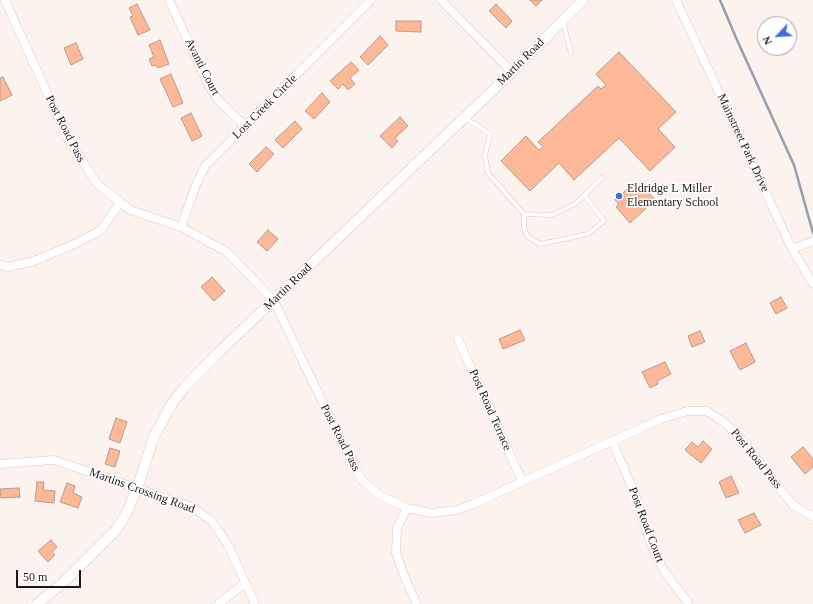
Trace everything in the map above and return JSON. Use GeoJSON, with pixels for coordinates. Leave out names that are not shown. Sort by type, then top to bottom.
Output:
{"type":"FeatureCollection","features":[{"type":"Feature","properties":{"kind":"street","name":"Post Road Pass"},"geometry":{"type":"LineString","coordinates":[[5,0],[67,137],[96,184],[130,210],[181,227],[227,252],[274,301],[344,447],[361,479],[379,495],[407,508],[432,513],[457,510],[661,419],[687,411],[707,411],[725,423],[741,439],[793,505],[813,517]]}},
{"type":"Feature","properties":{"kind":"street","name":"Avanti Court"},"geometry":{"type":"LineString","coordinates":[[169,0],[208,84],[218,100],[246,127]]}},
{"type":"Feature","properties":{"kind":"street","name":"Lost Creek Circle"},"geometry":{"type":"LineString","coordinates":[[181,227],[196,185],[205,166],[246,127],[371,0]]}},
{"type":"Feature","properties":{"kind":"street"},"geometry":{"type":"LineString","coordinates":[[441,0],[512,72]]}},
{"type":"Feature","properties":{"kind":"street","name":"Martin Road"},"geometry":{"type":"LineString","coordinates":[[37,604],[65,581],[116,530],[126,514],[137,489],[154,436],[173,402],[217,354],[512,72],[583,0]]}},
{"type":"Feature","properties":{"kind":"street","name":"Mainstreet Park Drive"},"geometry":{"type":"LineString","coordinates":[[676,0],[792,249],[813,284]]}},
{"type":"Feature","properties":{"kind":"street"},"geometry":{"type":"LineString","coordinates":[[0,265],[8,267],[34,261],[77,243],[101,230],[120,203]]}},
{"type":"Feature","properties":{"kind":"street"},"geometry":{"type":"LineString","coordinates":[[792,249],[813,241]]}},
{"type":"Feature","properties":{"kind":"street","name":"Post Road Terrace"},"geometry":{"type":"LineString","coordinates":[[458,339],[522,481]]}},
{"type":"Feature","properties":{"kind":"street","name":"Post Road Court"},"geometry":{"type":"LineString","coordinates":[[612,441],[635,494],[652,547],[664,571],[689,604]]}},
{"type":"Feature","properties":{"kind":"street","name":"Martins Crossing Road"},"geometry":{"type":"LineString","coordinates":[[0,464],[54,460],[192,507],[212,521],[228,546],[255,604]]}},
{"type":"Feature","properties":{"kind":"street"},"geometry":{"type":"LineString","coordinates":[[407,508],[397,528],[396,553],[417,604]]}},
{"type":"Feature","properties":{"kind":"street"},"geometry":{"type":"LineString","coordinates":[[218,604],[245,583]]}},
{"type":"Feature","properties":{"kind":"lane"},"geometry":{"type":"LineString","coordinates":[[563,21],[571,53]]}},
{"type":"Feature","properties":{"kind":"lane"},"geometry":{"type":"LineString","coordinates":[[464,118],[490,134],[485,156],[488,173],[524,214],[524,227],[527,236],[540,244],[588,234],[604,221],[584,195]]}},
{"type":"Feature","properties":{"kind":"lane"},"geometry":{"type":"LineString","coordinates":[[524,214],[552,215],[575,204],[602,178]]}},
{"type":"Feature","properties":{"kind":"building"},"geometry":{"type":"Polygon","coordinates":[[[530,0],[542,0],[536,6],[530,0]]]}},
{"type":"Feature","properties":{"kind":"building"},"geometry":{"type":"Polygon","coordinates":[[[137,4],[150,30],[138,35],[130,17],[133,16],[129,8],[137,4]]]}},
{"type":"Feature","properties":{"kind":"building"},"geometry":{"type":"Polygon","coordinates":[[[496,4],[512,21],[506,28],[489,11],[496,4]]]}},
{"type":"Feature","properties":{"kind":"building"},"geometry":{"type":"Polygon","coordinates":[[[396,21],[421,21],[421,32],[396,31],[396,21]]]}},
{"type":"Feature","properties":{"kind":"building"},"geometry":{"type":"Polygon","coordinates":[[[380,36],[388,45],[368,65],[360,57],[380,36]]]}},
{"type":"Feature","properties":{"kind":"building"},"geometry":{"type":"Polygon","coordinates":[[[160,40],[169,64],[158,68],[156,65],[152,66],[149,59],[154,57],[149,45],[160,40]]]}},
{"type":"Feature","properties":{"kind":"building"},"geometry":{"type":"Polygon","coordinates":[[[76,43],[83,59],[71,65],[64,48],[76,43]]]}},
{"type":"Feature","properties":{"kind":"building"},"geometry":{"type":"Polygon","coordinates":[[[619,52],[676,112],[658,129],[675,147],[650,171],[619,138],[574,180],[559,163],[530,191],[501,161],[526,136],[539,150],[543,147],[538,142],[598,86],[601,89],[606,85],[596,74],[619,52]]]}},
{"type":"Feature","properties":{"kind":"building"},"geometry":{"type":"Polygon","coordinates":[[[351,62],[359,70],[350,78],[355,84],[348,90],[343,84],[338,89],[330,81],[351,62]]]}},
{"type":"Feature","properties":{"kind":"building"},"geometry":{"type":"Polygon","coordinates":[[[171,74],[183,103],[173,107],[160,79],[171,74]]]}},
{"type":"Feature","properties":{"kind":"building"},"geometry":{"type":"Polygon","coordinates":[[[3,77],[12,95],[0,101],[0,78],[3,77]]]}},
{"type":"Feature","properties":{"kind":"building"},"geometry":{"type":"Polygon","coordinates":[[[322,93],[330,102],[314,119],[305,111],[322,93]]]}},
{"type":"Feature","properties":{"kind":"building"},"geometry":{"type":"Polygon","coordinates":[[[191,113],[202,136],[192,141],[181,118],[191,113]]]}},
{"type":"Feature","properties":{"kind":"building"},"geometry":{"type":"Polygon","coordinates":[[[400,117],[408,126],[395,138],[398,141],[392,148],[380,136],[400,117]]]}},
{"type":"Feature","properties":{"kind":"building"},"geometry":{"type":"Polygon","coordinates":[[[295,121],[302,129],[283,148],[275,140],[295,121]]]}},
{"type":"Feature","properties":{"kind":"building"},"geometry":{"type":"Polygon","coordinates":[[[266,147],[274,154],[257,172],[249,164],[266,147]]]}},
{"type":"Feature","properties":{"kind":"building"},"geometry":{"type":"Polygon","coordinates":[[[634,183],[637,187],[641,184],[655,200],[630,223],[616,207],[619,204],[615,200],[634,183]]]}},
{"type":"Feature","properties":{"kind":"building"},"geometry":{"type":"Polygon","coordinates":[[[268,230],[278,239],[267,251],[257,242],[268,230]]]}},
{"type":"Feature","properties":{"kind":"building"},"geometry":{"type":"Polygon","coordinates":[[[212,277],[225,291],[214,301],[201,287],[212,277]]]}},
{"type":"Feature","properties":{"kind":"building"},"geometry":{"type":"Polygon","coordinates":[[[781,297],[787,308],[776,314],[770,303],[781,297]]]}},
{"type":"Feature","properties":{"kind":"building"},"geometry":{"type":"Polygon","coordinates":[[[520,330],[525,340],[503,349],[499,339],[520,330]]]}},
{"type":"Feature","properties":{"kind":"building"},"geometry":{"type":"Polygon","coordinates":[[[700,331],[705,342],[692,347],[688,336],[700,331]]]}},
{"type":"Feature","properties":{"kind":"building"},"geometry":{"type":"Polygon","coordinates":[[[746,343],[755,362],[740,370],[730,351],[746,343]]]}},
{"type":"Feature","properties":{"kind":"building"},"geometry":{"type":"Polygon","coordinates":[[[665,362],[671,374],[657,381],[658,384],[650,388],[642,372],[665,362]]]}},
{"type":"Feature","properties":{"kind":"building"},"geometry":{"type":"Polygon","coordinates":[[[116,418],[127,422],[120,443],[109,439],[116,418]]]}},
{"type":"Feature","properties":{"kind":"building"},"geometry":{"type":"Polygon","coordinates":[[[703,441],[712,449],[701,463],[685,450],[692,442],[698,447],[703,441]]]}},
{"type":"Feature","properties":{"kind":"building"},"geometry":{"type":"Polygon","coordinates":[[[803,447],[813,459],[813,467],[805,474],[791,457],[803,447]]]}},
{"type":"Feature","properties":{"kind":"building"},"geometry":{"type":"Polygon","coordinates":[[[110,448],[120,451],[115,467],[105,464],[110,448]]]}},
{"type":"Feature","properties":{"kind":"building"},"geometry":{"type":"Polygon","coordinates":[[[731,476],[739,493],[726,498],[719,482],[731,476]]]}},
{"type":"Feature","properties":{"kind":"building"},"geometry":{"type":"Polygon","coordinates":[[[37,482],[44,482],[43,490],[55,491],[54,503],[35,501],[37,482]]]}},
{"type":"Feature","properties":{"kind":"building"},"geometry":{"type":"Polygon","coordinates":[[[67,483],[75,486],[73,493],[82,497],[78,508],[60,502],[67,483]]]}},
{"type":"Feature","properties":{"kind":"building"},"geometry":{"type":"Polygon","coordinates":[[[19,488],[20,497],[1,498],[0,489],[19,488]]]}},
{"type":"Feature","properties":{"kind":"building"},"geometry":{"type":"Polygon","coordinates":[[[754,513],[761,525],[745,533],[738,520],[754,513]]]}},
{"type":"Feature","properties":{"kind":"building"},"geometry":{"type":"Polygon","coordinates":[[[51,540],[57,547],[52,552],[55,555],[48,562],[38,551],[51,540]]]}},
{"type":"Feature","properties":{"kind":"waterway"},"geometry":{"type":"LineString","coordinates":[[720,0],[794,165],[813,233]]}},
{"type":"Feature","properties":{"kind":"place","name":"Eldridge L Miller Elementary School"},"geometry":{"type":"Point","coordinates":[619,196]}}]}
